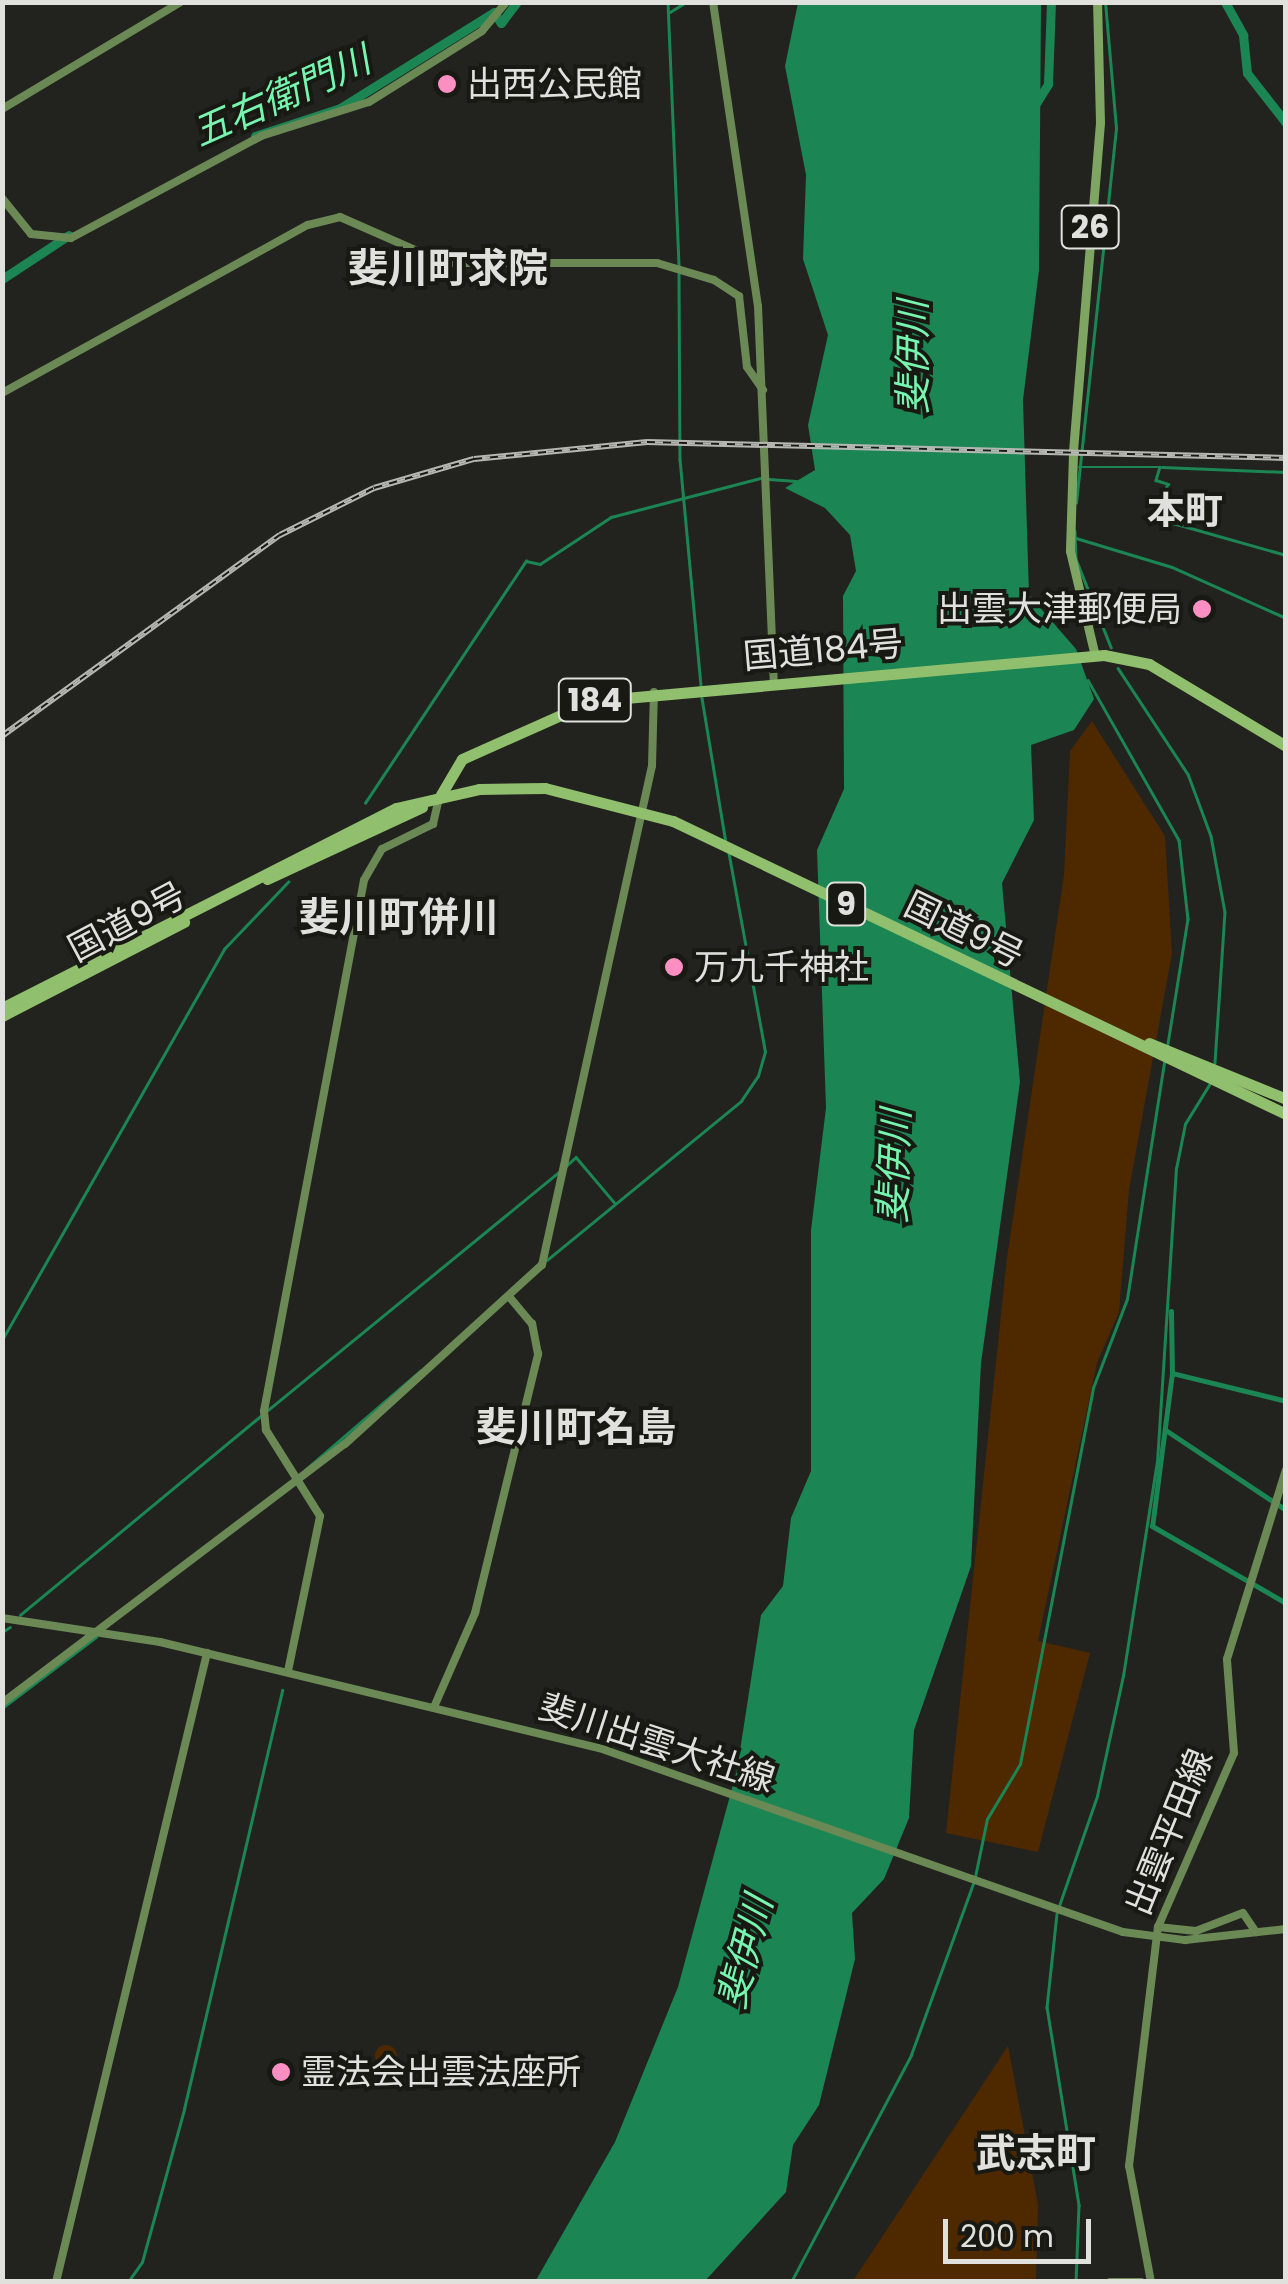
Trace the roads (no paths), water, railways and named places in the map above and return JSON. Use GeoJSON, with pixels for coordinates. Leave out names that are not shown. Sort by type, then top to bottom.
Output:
{"type":"FeatureCollection","features":[{"type":"Feature","properties":{"kind":"highway","name":"国道184号"},"geometry":{"type":"LineString","coordinates":[[439,798],[454,765],[513,732],[592,701],[654,692],[1091,656],[1149,664],[1286,746]]}},
{"type":"Feature","properties":{"kind":"highway","name":"国道9号"},"geometry":{"type":"LineString","coordinates":[[2,1008],[360,823],[439,798],[510,787],[576,791],[673,821],[1286,1118]]}},
{"type":"Feature","properties":{"kind":"highway","name":"国道9号"},"geometry":{"type":"LineString","coordinates":[[2,1016],[439,798]]}},
{"type":"Feature","properties":{"kind":"highway","name":"9"},"geometry":{"type":"LineString","coordinates":[[1111,1031],[1286,1099]]}},
{"type":"Feature","properties":{"kind":"main road","name":"26"},"geometry":{"type":"LineString","coordinates":[[1091,656],[1070,552],[1073,453],[1100,122],[1097,2]]}},
{"type":"Feature","properties":{"kind":"street"},"geometry":{"type":"LineString","coordinates":[[2,110],[181,2]]}},
{"type":"Feature","properties":{"kind":"street"},"geometry":{"type":"LineString","coordinates":[[2,198],[31,234],[71,238],[261,136],[369,102],[482,31],[506,2]]}},
{"type":"Feature","properties":{"kind":"street"},"geometry":{"type":"LineString","coordinates":[[713,2],[763,390],[781,681]]}},
{"type":"Feature","properties":{"kind":"street"},"geometry":{"type":"LineString","coordinates":[[2,393],[308,225],[340,216],[446,263],[658,263],[714,280],[740,296],[746,367],[763,390]]}},
{"type":"Feature","properties":{"kind":"street"},"geometry":{"type":"LineString","coordinates":[[2,1703],[300,1479],[509,1297],[545,1254],[652,766],[654,692]]}},
{"type":"Feature","properties":{"kind":"street"},"geometry":{"type":"LineString","coordinates":[[288,1671],[321,1528],[300,1479],[266,1430],[264,1411],[364,880],[382,849],[433,824],[439,798]]}},
{"type":"Feature","properties":{"kind":"street"},"geometry":{"type":"LineString","coordinates":[[434,1707],[475,1614],[538,1354],[532,1324],[509,1297]]}},
{"type":"Feature","properties":{"kind":"street","name":"出雲平田線"},"geometry":{"type":"LineString","coordinates":[[1150,2282],[1129,2166],[1158,1926],[1229,1770],[1227,1659],[1286,1470]]}},
{"type":"Feature","properties":{"kind":"street","name":"斐川出雲大社線"},"geometry":{"type":"LineString","coordinates":[[2,1618],[98,1630],[208,1653],[554,1736],[1102,1927],[1164,1938],[1286,1929]]}},
{"type":"Feature","properties":{"kind":"street"},"geometry":{"type":"LineString","coordinates":[[56,2282],[208,1653]]}},
{"type":"Feature","properties":{"kind":"street"},"geometry":{"type":"LineString","coordinates":[[1158,1926],[1196,1931],[1244,1912],[1256,1932]]}},
{"type":"Feature","properties":{"kind":"street"},"geometry":{"type":"LineString","coordinates":[[1110,2282],[1141,2282]]}},
{"type":"Feature","properties":{"kind":"water","name":"斐伊川"},"geometry":{"type":"Polygon","coordinates":[[[798,3],[1041,3],[1039,270],[1023,400],[1029,595],[1076,649],[1094,699],[1074,730],[1031,745],[1034,820],[1002,883],[1020,1082],[981,1363],[971,1566],[914,1730],[909,1818],[884,1879],[852,1913],[855,1959],[819,2105],[793,2145],[786,2192],[705,2281],[535,2282],[615,2142],[678,1987],[737,1770],[761,1615],[783,1586],[791,1518],[811,1471],[811,1230],[826,1108],[817,850],[844,789],[843,596],[856,571],[850,535],[825,508],[785,488],[815,470],[808,425],[828,335],[803,259],[806,175],[785,66],[798,3]]]}},
{"type":"Feature","properties":{"kind":"waterway","name":"五右衛門川"},"geometry":{"type":"LineString","coordinates":[[255,136],[340,108],[494,12],[501,23],[517,2]]}},
{"type":"Feature","properties":{"kind":"waterway"},"geometry":{"type":"LineString","coordinates":[[668,2],[679,266]]}},
{"type":"Feature","properties":{"kind":"waterway"},"geometry":{"type":"LineString","coordinates":[[670,12],[686,2]]}},
{"type":"Feature","properties":{"kind":"waterway"},"geometry":{"type":"LineString","coordinates":[[1030,113],[1048,84],[1051,2]]}},
{"type":"Feature","properties":{"kind":"waterway"},"geometry":{"type":"LineString","coordinates":[[1076,503],[1116,128],[1105,2]]}},
{"type":"Feature","properties":{"kind":"waterway"},"geometry":{"type":"LineString","coordinates":[[1225,2],[1243,35],[1247,73],[1286,123]]}},
{"type":"Feature","properties":{"kind":"waterway","name":"五右衛門川"},"geometry":{"type":"LineString","coordinates":[[2,279],[69,235]]}},
{"type":"Feature","properties":{"kind":"waterway"},"geometry":{"type":"LineString","coordinates":[[679,274],[680,459],[701,685]]}},
{"type":"Feature","properties":{"kind":"waterway"},"geometry":{"type":"LineString","coordinates":[[1079,467],[1160,467],[1156,480],[1168,484],[1159,508],[1173,523],[1286,555]]}},
{"type":"Feature","properties":{"kind":"waterway"},"geometry":{"type":"LineString","coordinates":[[1162,467],[1286,472]]}},
{"type":"Feature","properties":{"kind":"waterway"},"geometry":{"type":"LineString","coordinates":[[365,803],[526,561],[540,564],[611,517],[761,478]]}},
{"type":"Feature","properties":{"kind":"waterway"},"geometry":{"type":"LineString","coordinates":[[769,479],[796,481]]}},
{"type":"Feature","properties":{"kind":"waterway"},"geometry":{"type":"LineString","coordinates":[[1075,531],[1076,559],[1111,647]]}},
{"type":"Feature","properties":{"kind":"waterway"},"geometry":{"type":"LineString","coordinates":[[1076,538],[1172,567],[1286,618]]}},
{"type":"Feature","properties":{"kind":"waterway"},"geometry":{"type":"LineString","coordinates":[[1118,668],[1188,774],[1211,836],[1225,912],[1215,1063]]}},
{"type":"Feature","properties":{"kind":"waterway"},"geometry":{"type":"LineString","coordinates":[[1088,680],[1179,840],[1188,919],[1168,1044]]}},
{"type":"Feature","properties":{"kind":"waterway"},"geometry":{"type":"LineString","coordinates":[[702,698],[726,843]]}},
{"type":"Feature","properties":{"kind":"waterway"},"geometry":{"type":"LineString","coordinates":[[547,1260],[741,1101],[758,1076],[765,1052],[728,850]]}},
{"type":"Feature","properties":{"kind":"waterway"},"geometry":{"type":"LineString","coordinates":[[2,1340],[224,949],[288,882]]}},
{"type":"Feature","properties":{"kind":"waterway"},"geometry":{"type":"LineString","coordinates":[[975,1877],[987,1819],[1020,1764],[1093,1388],[1127,1299],[1164,1062]]}},
{"type":"Feature","properties":{"kind":"waterway"},"geometry":{"type":"LineString","coordinates":[[1059,1906],[1097,1796],[1123,1676],[1157,1462],[1176,1169],[1185,1124],[1209,1085]]}},
{"type":"Feature","properties":{"kind":"waterway"},"geometry":{"type":"LineString","coordinates":[[566,1166],[576,1157],[614,1202]]}},
{"type":"Feature","properties":{"kind":"waterway"},"geometry":{"type":"LineString","coordinates":[[268,1410],[560,1171]]}},
{"type":"Feature","properties":{"kind":"waterway"},"geometry":{"type":"LineString","coordinates":[[1171,1311],[1172,1375]]}},
{"type":"Feature","properties":{"kind":"waterway"},"geometry":{"type":"LineString","coordinates":[[305,1470],[420,1371]]}},
{"type":"Feature","properties":{"kind":"waterway"},"geometry":{"type":"LineString","coordinates":[[1286,1401],[1172,1373],[1152,1526],[1286,1603]]}},
{"type":"Feature","properties":{"kind":"waterway"},"geometry":{"type":"LineString","coordinates":[[20,1615],[262,1415]]}},
{"type":"Feature","properties":{"kind":"waterway"},"geometry":{"type":"LineString","coordinates":[[1167,1431],[1286,1510]]}},
{"type":"Feature","properties":{"kind":"waterway"},"geometry":{"type":"LineString","coordinates":[[2,1632],[10,1627]]}},
{"type":"Feature","properties":{"kind":"waterway"},"geometry":{"type":"LineString","coordinates":[[2,1708],[96,1637]]}},
{"type":"Feature","properties":{"kind":"waterway"},"geometry":{"type":"LineString","coordinates":[[128,2282],[142,2262],[184,2109],[282,1690]]}},
{"type":"Feature","properties":{"kind":"waterway"},"geometry":{"type":"LineString","coordinates":[[791,2282],[911,2055],[973,1884]]}},
{"type":"Feature","properties":{"kind":"waterway"},"geometry":{"type":"LineString","coordinates":[[1057,1914],[1047,2007],[1079,2205],[1076,2282]]}},
{"type":"Feature","properties":{"kind":"railway"},"geometry":{"type":"LineString","coordinates":[[2,736],[280,535],[374,488],[474,459],[647,442],[1286,458]]}},
{"type":"Feature","properties":{"kind":"place","name":"出西公民館"},"geometry":{"type":"Point","coordinates":[447,84]}},
{"type":"Feature","properties":{"kind":"place","name":"出雲大津郵便局"},"geometry":{"type":"Point","coordinates":[1202,609]}},
{"type":"Feature","properties":{"kind":"place","name":"万九千神社"},"geometry":{"type":"Point","coordinates":[674,967]}},
{"type":"Feature","properties":{"kind":"place","name":"霊法会出雲法座所"},"geometry":{"type":"Point","coordinates":[281,2072]}},
{"type":"Feature","properties":{"kind":"district","name":"斐川町求院"},"geometry":{"type":"Point","coordinates":[448,268]}},
{"type":"Feature","properties":{"kind":"district","name":"本町"},"geometry":{"type":"Point","coordinates":[1185,511]}},
{"type":"Feature","properties":{"kind":"district","name":"斐川町併川"},"geometry":{"type":"Point","coordinates":[399,917]}},
{"type":"Feature","properties":{"kind":"district","name":"斐川町名島"},"geometry":{"type":"Point","coordinates":[576,1427]}},
{"type":"Feature","properties":{"kind":"district","name":"武志町"},"geometry":{"type":"Point","coordinates":[1036,2153]}}]}
